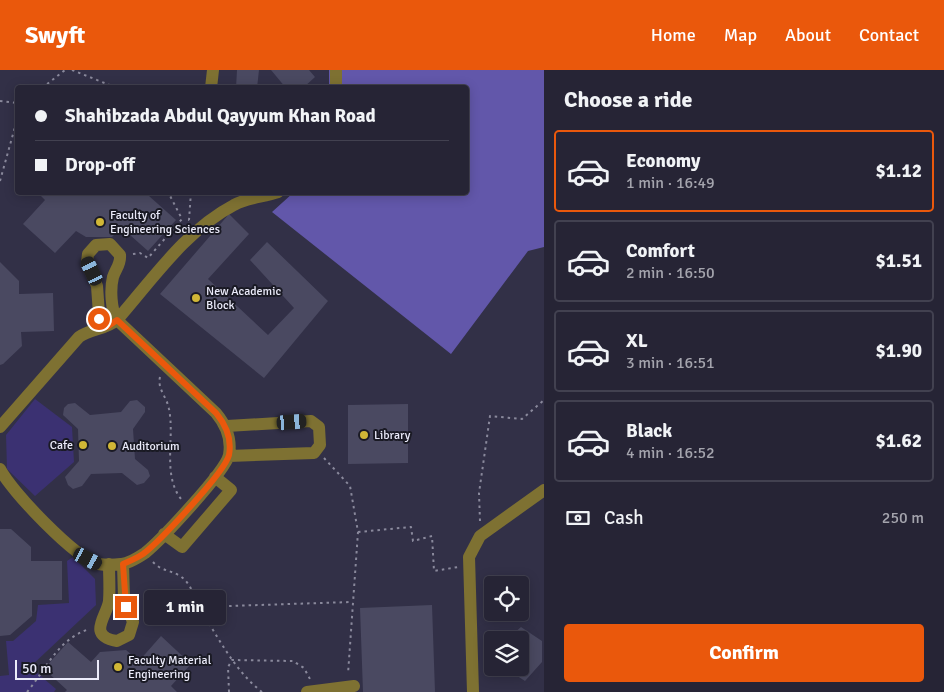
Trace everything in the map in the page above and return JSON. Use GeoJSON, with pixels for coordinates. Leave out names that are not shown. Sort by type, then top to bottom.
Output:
{"type":"FeatureCollection","features":[{"type":"Feature","properties":{"kind":"lane"},"geometry":{"type":"LineString","coordinates":[[211,85],[213,70]]}},
{"type":"Feature","properties":{"kind":"lane"},"geometry":{"type":"LineString","coordinates":[[336,70],[336,85]]}},
{"type":"Feature","properties":{"kind":"lane"},"geometry":{"type":"LineString","coordinates":[[0,427],[79,336],[107,327],[117,320],[200,227],[236,204],[268,195]]}},
{"type":"Feature","properties":{"kind":"lane"},"geometry":{"type":"LineString","coordinates":[[0,470],[8,483],[50,528],[88,559],[98,564],[123,564],[144,553],[164,534],[215,477],[228,456],[227,426],[216,413],[117,320],[113,314],[112,283],[120,263],[120,254],[116,248],[103,243],[96,245],[88,254],[87,262],[97,286],[100,328]]}},
{"type":"Feature","properties":{"kind":"lane"},"geometry":{"type":"LineString","coordinates":[[227,426],[311,421],[319,427],[320,445],[316,451],[310,454],[228,456]]}},
{"type":"Feature","properties":{"kind":"lane"},"geometry":{"type":"LineString","coordinates":[[164,534],[182,547],[230,490],[215,477]]}},
{"type":"Feature","properties":{"kind":"lane"},"geometry":{"type":"LineString","coordinates":[[472,692],[469,557],[480,536],[544,490]]}},
{"type":"Feature","properties":{"kind":"lane"},"geometry":{"type":"LineString","coordinates":[[109,564],[109,601],[100,620],[100,625],[104,636],[110,640],[124,639],[132,630],[133,622],[124,598],[123,564]]}},
{"type":"Feature","properties":{"kind":"lane"},"geometry":{"type":"LineString","coordinates":[[312,691],[351,686]]}},
{"type":"Feature","properties":{"kind":"path"},"geometry":{"type":"LineString","coordinates":[[46,85],[65,70]]}},
{"type":"Feature","properties":{"kind":"path"},"geometry":{"type":"LineString","coordinates":[[72,70],[110,85]]}},
{"type":"Feature","properties":{"kind":"path"},"geometry":{"type":"LineString","coordinates":[[0,101],[15,103]]}},
{"type":"Feature","properties":{"kind":"path"},"geometry":{"type":"LineString","coordinates":[[0,181],[15,127]]}},
{"type":"Feature","properties":{"kind":"path"},"geometry":{"type":"LineString","coordinates":[[120,254],[140,253],[148,258],[180,222],[182,219],[170,195]]}},
{"type":"Feature","properties":{"kind":"path"},"geometry":{"type":"LineString","coordinates":[[191,195],[189,220],[200,227]]}},
{"type":"Feature","properties":{"kind":"path"},"geometry":{"type":"LineString","coordinates":[[166,366],[158,385],[169,408],[172,484],[188,508]]}},
{"type":"Feature","properties":{"kind":"path"},"geometry":{"type":"LineString","coordinates":[[480,536],[479,493],[490,416],[522,419],[544,400]]}},
{"type":"Feature","properties":{"kind":"path"},"geometry":{"type":"LineString","coordinates":[[316,451],[350,486],[358,532],[352,602],[351,686]]}},
{"type":"Feature","properties":{"kind":"path"},"geometry":{"type":"LineString","coordinates":[[358,532],[411,526],[413,541],[432,536],[434,571],[470,566]]}},
{"type":"Feature","properties":{"kind":"path"},"geometry":{"type":"LineString","coordinates":[[144,553],[159,568],[184,579],[232,660],[252,685],[262,692]]}},
{"type":"Feature","properties":{"kind":"path"},"geometry":{"type":"LineString","coordinates":[[200,607],[352,602]]}},
{"type":"Feature","properties":{"kind":"path"},"geometry":{"type":"LineString","coordinates":[[27,692],[43,667],[65,641],[74,635],[100,625]]}},
{"type":"Feature","properties":{"kind":"path"},"geometry":{"type":"LineString","coordinates":[[232,660],[293,661],[304,668],[312,691]]}},
{"type":"Feature","properties":{"kind":"path"},"geometry":{"type":"LineString","coordinates":[[228,692],[228,667],[232,660]]}},
{"type":"Feature","properties":{"kind":"shaded area"},"geometry":{"type":"Polygon","coordinates":[[[329,70],[544,70],[544,247],[528,251],[451,354],[272,212],[291,195],[469,195],[469,85],[329,85],[329,70]]]}},
{"type":"Feature","properties":{"kind":"shaded area"},"geometry":{"type":"Polygon","coordinates":[[[35,399],[72,427],[74,462],[35,496],[7,469],[6,435],[35,399]]]}},
{"type":"Feature","properties":{"kind":"shaded area"},"geometry":{"type":"Polygon","coordinates":[[[73,557],[95,579],[96,605],[30,667],[56,689],[54,692],[0,692],[0,676],[9,675],[6,641],[13,641],[36,621],[38,605],[69,603],[67,561],[73,557]]]}},
{"type":"Feature","properties":{"kind":"building"},"geometry":{"type":"Polygon","coordinates":[[[237,70],[259,70],[257,85],[236,85],[237,70]]]}},
{"type":"Feature","properties":{"kind":"building"},"geometry":{"type":"Polygon","coordinates":[[[271,70],[309,70],[315,77],[306,85],[284,85],[271,70]]]}},
{"type":"Feature","properties":{"kind":"building","name":"Faculty of Engineering Sciences"},"geometry":{"type":"Polygon","coordinates":[[[40,195],[150,195],[176,220],[148,251],[121,227],[112,237],[86,237],[76,231],[55,253],[23,224],[45,200],[40,195]]]}},
{"type":"Feature","properties":{"kind":"building","name":"New Academic Block"},"geometry":{"type":"Polygon","coordinates":[[[229,214],[249,234],[208,279],[268,335],[294,308],[250,260],[267,242],[328,301],[264,378],[160,294],[229,214]]]}},
{"type":"Feature","properties":{"kind":"building"},"geometry":{"type":"Polygon","coordinates":[[[0,262],[19,281],[19,294],[53,293],[54,331],[21,332],[22,346],[0,365],[0,262]]]}},
{"type":"Feature","properties":{"kind":"building"},"geometry":{"type":"Polygon","coordinates":[[[137,400],[145,407],[145,412],[133,429],[135,459],[148,470],[150,476],[144,483],[137,485],[122,473],[91,474],[82,486],[73,489],[68,485],[65,477],[79,461],[78,429],[63,415],[64,408],[68,404],[75,403],[90,415],[121,412],[130,401],[137,400]]]}},
{"type":"Feature","properties":{"kind":"building"},"geometry":{"type":"Polygon","coordinates":[[[408,404],[408,463],[348,464],[348,405],[408,404]]]}},
{"type":"Feature","properties":{"kind":"building"},"geometry":{"type":"Polygon","coordinates":[[[0,529],[11,529],[31,547],[31,561],[62,561],[62,600],[32,600],[32,616],[10,635],[0,636],[0,529]]]}},
{"type":"Feature","properties":{"kind":"building"},"geometry":{"type":"Polygon","coordinates":[[[432,605],[435,692],[363,692],[360,608],[432,605]]]}},
{"type":"Feature","properties":{"kind":"building"},"geometry":{"type":"Polygon","coordinates":[[[521,627],[527,631],[516,631],[521,627]]]}},
{"type":"Feature","properties":{"kind":"building"},"geometry":{"type":"Polygon","coordinates":[[[529,632],[542,641],[542,662],[525,681],[517,676],[529,676],[529,632]]]}},
{"type":"Feature","properties":{"kind":"building","name":"Faculty Material Engineering"},"geometry":{"type":"Polygon","coordinates":[[[161,636],[191,664],[171,686],[177,692],[65,692],[67,690],[44,669],[68,642],[91,662],[100,652],[126,650],[139,661],[161,636]]]}},
{"type":"Feature","properties":{"kind":"place","name":"Faculty of Engineering Sciences"},"geometry":{"type":"Point","coordinates":[100,222]}},
{"type":"Feature","properties":{"kind":"place","name":"New Academic Block"},"geometry":{"type":"Point","coordinates":[196,298]}},
{"type":"Feature","properties":{"kind":"place","name":"Library"},"geometry":{"type":"Point","coordinates":[364,435]}},
{"type":"Feature","properties":{"kind":"place","name":"Cafe"},"geometry":{"type":"Point","coordinates":[83,445]}},
{"type":"Feature","properties":{"kind":"place","name":"Auditorium"},"geometry":{"type":"Point","coordinates":[112,446]}},
{"type":"Feature","properties":{"kind":"place","name":"Faculty Material Engineering"},"geometry":{"type":"Point","coordinates":[118,667]}},
{"type":"Feature","properties":{"kind":"route"},"geometry":{"type":"LineString","coordinates":[[99,319],[100,328],[107,327],[117,320],[148,351],[198,395],[227,426],[230,448],[225,464],[164,534],[144,553],[123,564],[126,607]]}}]}
